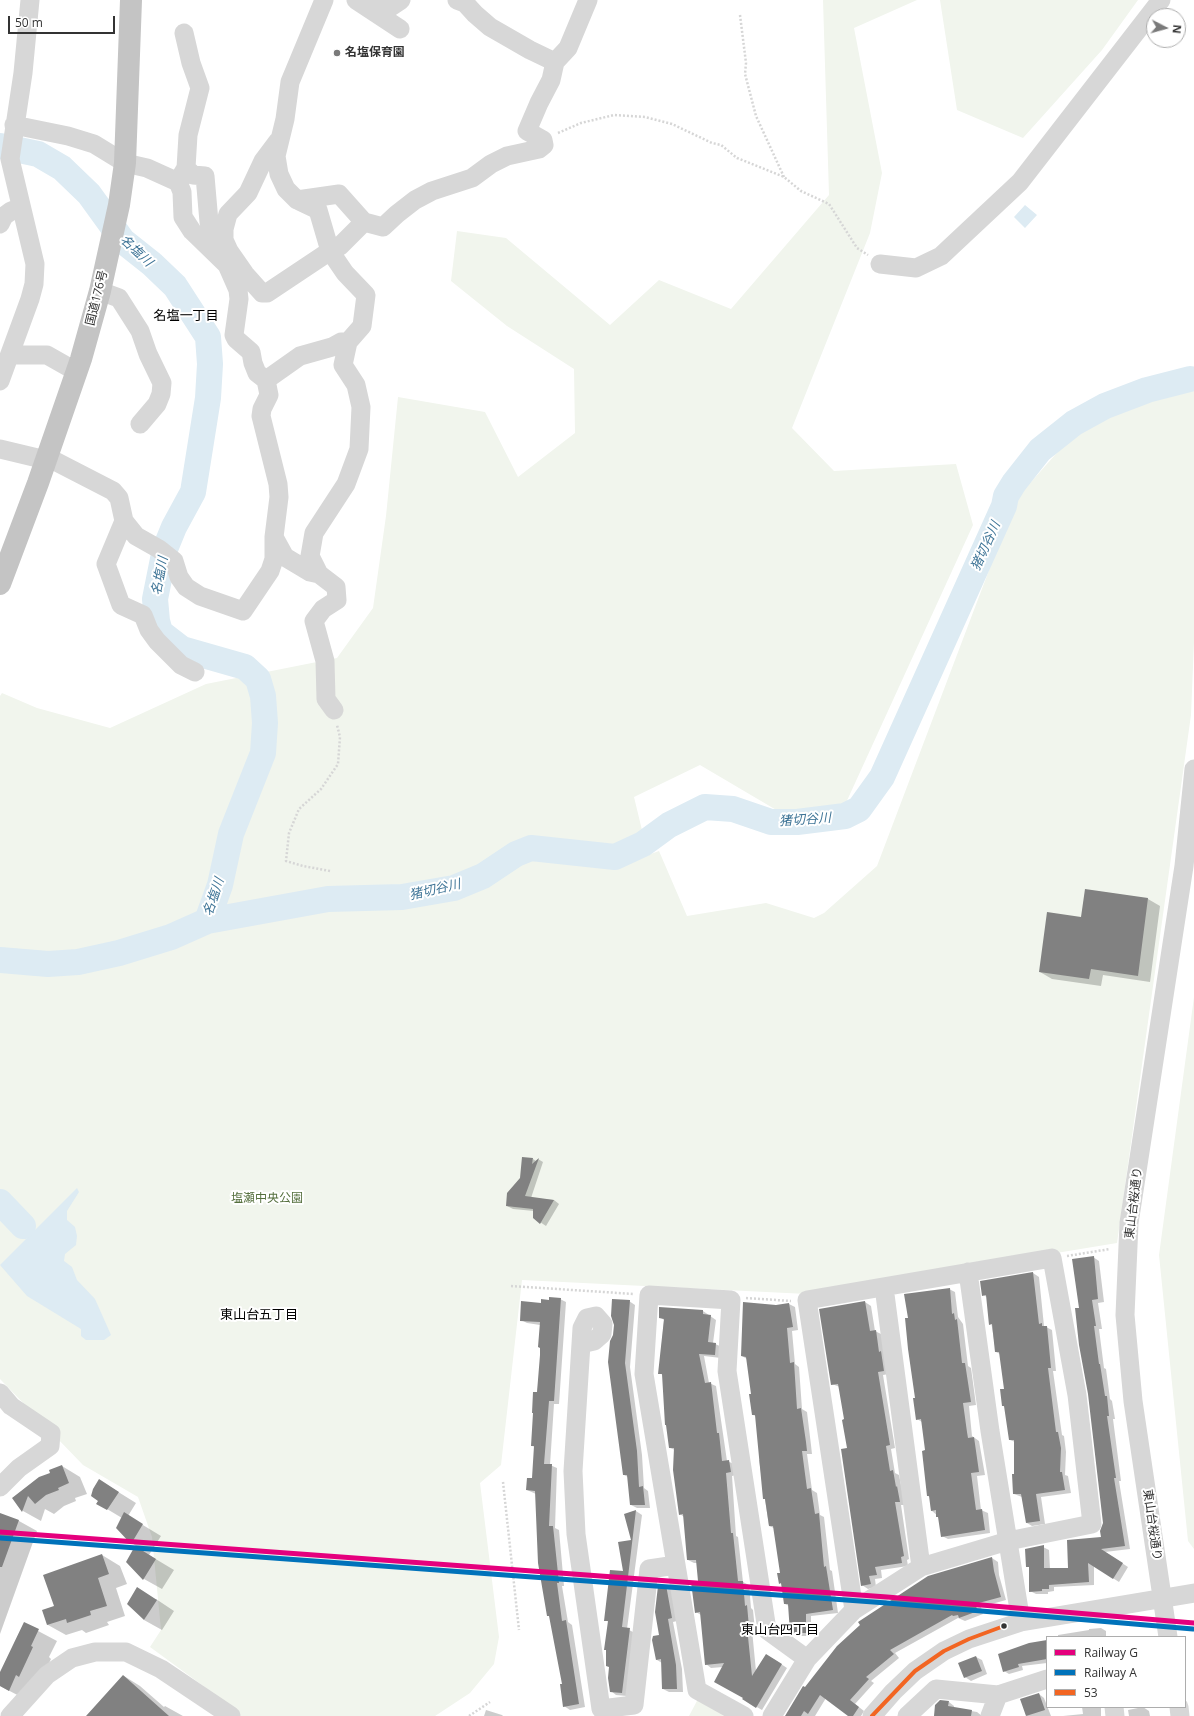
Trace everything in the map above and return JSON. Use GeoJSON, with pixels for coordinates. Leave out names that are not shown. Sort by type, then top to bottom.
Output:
{"type":"FeatureCollection","features":[{"type":"Feature","properties":{"kind":"highway","name":"国道176号"},"geometry":{"type":"LineString","coordinates":[[0,584],[77,372],[100,291],[111,242],[119,205],[125,163],[131,0]]}},
{"type":"Feature","properties":{"kind":"street"},"geometry":{"type":"LineString","coordinates":[[0,382],[5,360],[30,299],[34,284],[35,264],[10,159],[11,124],[23,73],[30,0]]}},
{"type":"Feature","properties":{"kind":"street"},"geometry":{"type":"LineString","coordinates":[[319,574],[310,556],[314,533],[346,484],[358,449],[361,407],[356,385],[343,366],[348,342],[362,326],[366,295],[345,273],[330,251],[318,210],[297,200],[286,189],[279,174],[276,156],[285,119],[290,82],[324,0]]}},
{"type":"Feature","properties":{"kind":"street"},"geometry":{"type":"LineString","coordinates":[[362,4],[389,8],[401,0]]}},
{"type":"Feature","properties":{"kind":"street"},"geometry":{"type":"LineString","coordinates":[[457,0],[465,3],[475,14],[490,26],[530,50],[555,62]]}},
{"type":"Feature","properties":{"kind":"street"},"geometry":{"type":"LineString","coordinates":[[297,200],[339,194],[364,222],[383,227],[397,214],[432,191],[472,178],[491,164],[507,156],[538,149],[544,145],[543,140],[527,131],[539,103],[552,80],[555,62],[568,48],[588,0]]}},
{"type":"Feature","properties":{"kind":"street"},"geometry":{"type":"LineString","coordinates":[[880,264],[916,268],[941,256],[1020,182],[1161,0]]}},
{"type":"Feature","properties":{"kind":"street"},"geometry":{"type":"LineString","coordinates":[[362,4],[400,29]]}},
{"type":"Feature","properties":{"kind":"street"},"geometry":{"type":"LineString","coordinates":[[0,449],[47,458],[113,491],[119,498],[124,521],[136,536],[159,549],[174,561],[179,577],[186,587],[200,596],[243,611],[270,571],[274,559],[274,537],[279,497],[278,484],[261,416],[262,408],[270,395],[266,380],[257,374],[251,352],[236,339],[234,335],[239,299],[238,290],[227,265],[192,231],[184,217],[182,175],[188,136],[200,88],[191,63],[184,33]]}},
{"type":"Feature","properties":{"kind":"street"},"geometry":{"type":"LineString","coordinates":[[11,124],[68,136],[94,144],[125,163],[182,175],[205,176],[209,222],[213,238],[230,251]]}},
{"type":"Feature","properties":{"kind":"street"},"geometry":{"type":"LineString","coordinates":[[280,138],[263,161],[248,193],[228,214],[224,229],[224,240],[230,251],[245,274],[262,293],[267,293],[330,251],[340,246],[364,222]]}},
{"type":"Feature","properties":{"kind":"street"},"geometry":{"type":"LineString","coordinates":[[0,207],[3,201],[20,203]]}},
{"type":"Feature","properties":{"kind":"street"},"geometry":{"type":"LineString","coordinates":[[0,224],[4,216],[20,203]]}},
{"type":"Feature","properties":{"kind":"street"},"geometry":{"type":"LineString","coordinates":[[100,291],[119,298],[140,331],[148,354],[162,384],[161,394],[157,404],[140,424]]}},
{"type":"Feature","properties":{"kind":"street"},"geometry":{"type":"LineString","coordinates":[[266,380],[300,356],[332,347],[340,342],[348,342]]}},
{"type":"Feature","properties":{"kind":"street"},"geometry":{"type":"LineString","coordinates":[[5,360],[47,355],[77,372]]}},
{"type":"Feature","properties":{"kind":"street"},"geometry":{"type":"LineString","coordinates":[[124,521],[106,564],[121,605],[143,615],[149,630],[157,641],[181,665],[195,672]]}},
{"type":"Feature","properties":{"kind":"street"},"geometry":{"type":"LineString","coordinates":[[274,537],[285,556],[310,572],[319,574],[336,587],[337,600],[323,609],[314,621],[325,661],[326,699],[334,710]]}},
{"type":"Feature","properties":{"kind":"street","name":"東山台桜通り"},"geometry":{"type":"LineString","coordinates":[[1168,1636],[1133,1401],[1125,1315],[1129,1223],[1184,866],[1194,769]]}},
{"type":"Feature","properties":{"kind":"street"},"geometry":{"type":"LineString","coordinates":[[772,1716],[806,1658],[854,1610],[921,1567],[1008,1540],[1092,1524],[1077,1395],[1052,1258],[807,1300],[854,1610]]}},
{"type":"Feature","properties":{"kind":"street"},"geometry":{"type":"LineString","coordinates":[[968,1272],[1021,1622]]}},
{"type":"Feature","properties":{"kind":"street"},"geometry":{"type":"LineString","coordinates":[[884,1287],[921,1567]]}},
{"type":"Feature","properties":{"kind":"street"},"geometry":{"type":"LineString","coordinates":[[744,1716],[697,1690],[644,1374],[649,1295],[731,1300],[727,1371],[767,1630],[806,1658]]}},
{"type":"Feature","properties":{"kind":"street"},"geometry":{"type":"LineString","coordinates":[[581,1344],[573,1471],[576,1534],[601,1709],[634,1705],[649,1569],[676,1565]]}},
{"type":"Feature","properties":{"kind":"street"},"geometry":{"type":"LineString","coordinates":[[0,1393],[11,1406],[51,1434],[50,1446],[19,1468],[0,1487]]}},
{"type":"Feature","properties":{"kind":"street"},"geometry":{"type":"LineString","coordinates":[[872,1716],[893,1692],[915,1671],[944,1651],[970,1638],[1021,1622],[1162,1597],[1194,1593]]}},
{"type":"Feature","properties":{"kind":"street"},"geometry":{"type":"LineString","coordinates":[[10,1716],[47,1675],[72,1658],[95,1652],[126,1652],[161,1669],[231,1716]]}},
{"type":"Feature","properties":{"kind":"street"},"geometry":{"type":"LineString","coordinates":[[907,1716],[936,1689],[998,1695],[1046,1679]]}},
{"type":"Feature","properties":{"kind":"street"},"geometry":{"type":"LineString","coordinates":[[990,1716],[998,1695]]}},
{"type":"Feature","properties":{"kind":"path"},"geometry":{"type":"LineString","coordinates":[[740,15],[746,63],[745,74],[756,116],[784,177]]}},
{"type":"Feature","properties":{"kind":"path"},"geometry":{"type":"LineString","coordinates":[[543,140],[581,123],[614,115],[645,117],[672,124],[721,145],[737,158],[746,160],[756,167],[784,177],[801,191],[829,204],[857,248],[880,264]]}},
{"type":"Feature","properties":{"kind":"path"},"geometry":{"type":"LineString","coordinates":[[330,871],[286,861],[289,833],[299,808],[321,789],[338,764],[340,736],[334,710]]}},
{"type":"Feature","properties":{"kind":"path"},"geometry":{"type":"LineString","coordinates":[[1052,1258],[1110,1249]]}},
{"type":"Feature","properties":{"kind":"path"},"geometry":{"type":"LineString","coordinates":[[511,1286],[649,1295]]}},
{"type":"Feature","properties":{"kind":"path"},"geometry":{"type":"LineString","coordinates":[[731,1300],[745,1298],[783,1301],[807,1300]]}},
{"type":"Feature","properties":{"kind":"path"},"geometry":{"type":"LineString","coordinates":[[503,1482],[519,1630]]}},
{"type":"Feature","properties":{"kind":"path"},"geometry":{"type":"LineString","coordinates":[[469,1716],[490,1702]]}},
{"type":"Feature","properties":{"kind":"green space","name":"塩瀬中央公園"},"geometry":{"type":"Polygon","coordinates":[[[823,0],[917,0],[854,28],[882,173],[870,233],[792,428],[834,471],[956,464],[973,525],[845,805],[778,811],[700,765],[634,797],[648,855],[659,851],[687,916],[766,903],[814,918],[824,913],[877,866],[1016,499],[1070,438],[1146,397],[1194,388],[1194,642],[1191,715],[1117,1243],[807,1294],[522,1280],[501,1465],[480,1483],[499,1637],[494,1664],[470,1693],[435,1716],[241,1716],[217,1696],[150,1647],[161,1630],[152,1537],[138,1497],[83,1465],[0,1379],[0,696],[2,693],[37,708],[110,728],[206,684],[337,658],[373,608],[386,516],[398,397],[485,412],[518,477],[575,433],[574,369],[507,326],[451,281],[457,231],[506,238],[610,325],[659,280],[731,309],[829,195],[823,0]]]}},
{"type":"Feature","properties":{"kind":"green space"},"geometry":{"type":"Polygon","coordinates":[[[940,0],[1138,0],[1102,50],[1023,138],[957,110],[940,0]]]}},
{"type":"Feature","properties":{"kind":"green space"},"geometry":{"type":"Polygon","coordinates":[[[1194,997],[1194,1549],[1188,1541],[1159,1255],[1194,997]]]}},
{"type":"Feature","properties":{"kind":"green space"},"geometry":{"type":"Polygon","coordinates":[[[698,1699],[729,1716],[689,1716],[698,1699]]]}},
{"type":"Feature","properties":{"kind":"shaded area"},"geometry":{"type":"Polygon","coordinates":[[[1025,205],[1037,215],[1025,228],[1014,217],[1025,205]]]}},
{"type":"Feature","properties":{"kind":"shaded area"},"geometry":{"type":"Polygon","coordinates":[[[77,1188],[79,1192],[67,1211],[67,1220],[75,1227],[77,1236],[76,1245],[65,1254],[64,1261],[72,1267],[77,1280],[95,1299],[111,1335],[104,1340],[86,1340],[81,1336],[81,1329],[27,1296],[0,1265],[77,1188]]]}},
{"type":"Feature","properties":{"kind":"building"},"geometry":{"type":"Polygon","coordinates":[[[1085,889],[1148,898],[1138,976],[1091,969],[1089,979],[1039,972],[1047,912],[1081,917],[1085,889]]]}},
{"type":"Feature","properties":{"kind":"building"},"geometry":{"type":"Polygon","coordinates":[[[522,1157],[533,1158],[532,1164],[539,1158],[525,1196],[554,1200],[540,1224],[533,1218],[533,1209],[506,1206],[507,1193],[520,1178],[522,1157]]]}},
{"type":"Feature","properties":{"kind":"building"},"geometry":{"type":"Polygon","coordinates":[[[1094,1256],[1098,1299],[1092,1300],[1096,1326],[1094,1326],[1099,1364],[1105,1396],[1107,1396],[1109,1416],[1107,1416],[1116,1478],[1114,1478],[1125,1546],[1101,1549],[1123,1563],[1113,1579],[1088,1563],[1089,1582],[1049,1585],[1049,1589],[1029,1592],[1029,1567],[1026,1567],[1025,1549],[1044,1545],[1044,1568],[1068,1568],[1067,1540],[1101,1537],[1100,1531],[1103,1523],[1088,1394],[1079,1345],[1075,1308],[1079,1308],[1072,1259],[1094,1256]]]}},
{"type":"Feature","properties":{"kind":"building"},"geometry":{"type":"Polygon","coordinates":[[[1033,1272],[1039,1324],[1042,1323],[1042,1326],[1047,1326],[1051,1368],[1048,1368],[1056,1432],[1058,1432],[1061,1448],[1060,1472],[1062,1472],[1065,1490],[1036,1494],[1040,1521],[1026,1523],[1021,1494],[1013,1494],[1012,1474],[1014,1474],[1014,1440],[1009,1440],[1000,1389],[1004,1389],[999,1352],[995,1352],[992,1324],[989,1325],[986,1295],[982,1296],[980,1281],[1033,1272]]]}},
{"type":"Feature","properties":{"kind":"building"},"geometry":{"type":"Polygon","coordinates":[[[950,1288],[952,1314],[954,1313],[955,1320],[957,1319],[962,1363],[965,1363],[971,1402],[963,1403],[968,1438],[974,1437],[979,1472],[971,1473],[976,1510],[982,1509],[985,1530],[941,1537],[938,1517],[936,1517],[936,1510],[931,1511],[929,1496],[927,1496],[922,1451],[925,1450],[921,1419],[916,1420],[913,1398],[915,1398],[908,1349],[905,1318],[908,1318],[904,1294],[950,1288]]]}},
{"type":"Feature","properties":{"kind":"building"},"geometry":{"type":"Polygon","coordinates":[[[549,1297],[561,1298],[554,1401],[549,1401],[544,1464],[552,1464],[549,1526],[553,1526],[559,1583],[557,1583],[562,1621],[566,1620],[579,1704],[563,1707],[560,1684],[562,1684],[549,1616],[547,1616],[538,1563],[535,1491],[526,1490],[527,1478],[532,1478],[534,1446],[531,1446],[533,1392],[537,1392],[540,1355],[540,1348],[538,1347],[540,1322],[520,1321],[521,1301],[541,1303],[541,1299],[549,1300],[549,1297]]]}},
{"type":"Feature","properties":{"kind":"building"},"geometry":{"type":"Polygon","coordinates":[[[612,1299],[630,1300],[625,1363],[637,1451],[639,1487],[643,1486],[645,1505],[630,1505],[627,1475],[623,1475],[608,1362],[610,1341],[613,1335],[614,1325],[611,1316],[612,1299]]]}},
{"type":"Feature","properties":{"kind":"building"},"geometry":{"type":"Polygon","coordinates":[[[865,1301],[870,1331],[876,1330],[879,1352],[881,1351],[884,1371],[878,1372],[890,1445],[886,1446],[890,1471],[893,1470],[900,1502],[895,1502],[904,1556],[901,1557],[902,1563],[875,1567],[877,1575],[869,1576],[871,1584],[861,1586],[841,1449],[847,1448],[842,1420],[844,1419],[838,1384],[831,1385],[819,1309],[865,1301]]]}},
{"type":"Feature","properties":{"kind":"building"},"geometry":{"type":"Polygon","coordinates":[[[743,1302],[776,1305],[789,1303],[793,1327],[787,1328],[790,1363],[794,1362],[797,1409],[801,1408],[806,1442],[807,1451],[802,1451],[807,1489],[811,1488],[815,1514],[819,1513],[824,1567],[826,1566],[833,1610],[806,1614],[806,1633],[790,1633],[788,1604],[784,1604],[781,1583],[779,1584],[777,1573],[780,1573],[773,1526],[769,1526],[765,1499],[763,1499],[755,1415],[752,1415],[746,1357],[741,1356],[743,1302]]]}},
{"type":"Feature","properties":{"kind":"building"},"geometry":{"type":"Polygon","coordinates":[[[659,1307],[703,1310],[703,1314],[711,1315],[708,1342],[716,1343],[715,1355],[699,1354],[705,1383],[711,1382],[722,1461],[729,1460],[731,1472],[726,1473],[731,1533],[733,1533],[738,1581],[743,1581],[745,1606],[747,1605],[749,1627],[747,1627],[752,1676],[766,1654],[782,1664],[756,1708],[742,1699],[743,1698],[714,1682],[724,1663],[705,1665],[700,1612],[695,1613],[691,1582],[698,1581],[696,1560],[687,1560],[683,1514],[679,1515],[673,1470],[674,1448],[669,1448],[665,1425],[662,1374],[658,1374],[664,1319],[659,1318],[659,1307]]]}},
{"type":"Feature","properties":{"kind":"building"},"geometry":{"type":"Polygon","coordinates":[[[62,1465],[69,1483],[58,1488],[59,1490],[46,1495],[35,1504],[28,1496],[22,1512],[12,1498],[39,1477],[50,1473],[49,1470],[62,1465]]]}},
{"type":"Feature","properties":{"kind":"building"},"geometry":{"type":"Polygon","coordinates":[[[99,1479],[119,1492],[107,1510],[96,1504],[98,1501],[91,1496],[99,1479]]]}},
{"type":"Feature","properties":{"kind":"building"},"geometry":{"type":"Polygon","coordinates":[[[636,1510],[622,1627],[630,1628],[622,1693],[610,1692],[608,1678],[609,1667],[606,1666],[606,1650],[604,1650],[608,1621],[604,1621],[610,1570],[623,1571],[618,1542],[631,1540],[624,1514],[636,1510]]]}},
{"type":"Feature","properties":{"kind":"building"},"geometry":{"type":"Polygon","coordinates":[[[124,1512],[143,1524],[131,1544],[116,1528],[124,1512]]]}},
{"type":"Feature","properties":{"kind":"building"},"geometry":{"type":"Polygon","coordinates":[[[0,1513],[19,1520],[2,1567],[0,1567],[0,1513]]]}},
{"type":"Feature","properties":{"kind":"building"},"geometry":{"type":"Polygon","coordinates":[[[135,1546],[156,1559],[143,1580],[126,1562],[135,1546]]]}},
{"type":"Feature","properties":{"kind":"building"},"geometry":{"type":"Polygon","coordinates":[[[102,1554],[109,1574],[98,1578],[107,1606],[90,1611],[91,1615],[67,1623],[66,1619],[47,1625],[42,1610],[54,1606],[43,1575],[102,1554]]]}},
{"type":"Feature","properties":{"kind":"building"},"geometry":{"type":"Polygon","coordinates":[[[992,1557],[1001,1597],[975,1604],[978,1611],[959,1618],[958,1615],[952,1615],[890,1650],[894,1654],[866,1677],[869,1679],[850,1700],[859,1707],[853,1716],[848,1716],[820,1695],[808,1714],[804,1711],[801,1716],[785,1716],[803,1686],[805,1687],[837,1646],[860,1625],[858,1622],[928,1576],[992,1557]]]}},
{"type":"Feature","properties":{"kind":"building"},"geometry":{"type":"Polygon","coordinates":[[[666,1585],[672,1618],[668,1619],[676,1665],[677,1689],[662,1689],[661,1659],[656,1660],[652,1640],[653,1636],[659,1635],[655,1612],[658,1586],[666,1585]]]}},
{"type":"Feature","properties":{"kind":"building"},"geometry":{"type":"Polygon","coordinates":[[[137,1587],[157,1600],[144,1620],[127,1604],[137,1587]]]}},
{"type":"Feature","properties":{"kind":"building"},"geometry":{"type":"Polygon","coordinates":[[[24,1622],[39,1629],[31,1646],[33,1647],[19,1677],[16,1675],[9,1691],[0,1686],[0,1672],[24,1622]]]}},
{"type":"Feature","properties":{"kind":"building"},"geometry":{"type":"Polygon","coordinates":[[[1046,1640],[1046,1659],[1018,1664],[1019,1667],[1003,1672],[998,1654],[1029,1643],[1046,1640]]]}},
{"type":"Feature","properties":{"kind":"building"},"geometry":{"type":"Polygon","coordinates":[[[976,1656],[982,1671],[964,1678],[958,1663],[976,1656]]]}},
{"type":"Feature","properties":{"kind":"building"},"geometry":{"type":"Polygon","coordinates":[[[123,1675],[169,1716],[86,1716],[123,1675]]]}},
{"type":"Feature","properties":{"kind":"building"},"geometry":{"type":"Polygon","coordinates":[[[1039,1693],[1045,1710],[1026,1716],[1020,1699],[1039,1693]]]}},
{"type":"Feature","properties":{"kind":"building"},"geometry":{"type":"Polygon","coordinates":[[[940,1700],[949,1701],[948,1706],[972,1710],[971,1716],[934,1716],[935,1705],[940,1700]]]}},
{"type":"Feature","properties":{"kind":"waterway","name":"名塩川"},"geometry":{"type":"LineString","coordinates":[[0,146],[38,154],[62,168],[89,194],[123,241],[152,264],[175,286],[208,337],[210,364],[208,398],[193,492],[174,527],[165,549],[155,599],[157,621],[160,632],[182,649],[245,667],[258,679],[263,696],[265,723],[263,753],[231,834],[220,885],[207,921]]}},
{"type":"Feature","properties":{"kind":"waterway","name":"猪切谷川"},"geometry":{"type":"LineString","coordinates":[[0,960],[48,964],[78,962],[119,953],[171,937],[207,921],[328,899],[402,897],[454,888],[483,876],[516,854],[531,848],[615,857],[643,844],[669,825],[705,807],[733,809],[771,822],[797,822],[845,816],[859,809],[882,777],[1004,506],[1006,496],[1014,483],[1040,450],[1074,423],[1105,406],[1147,390],[1190,379]]}},
{"type":"Feature","properties":{"kind":"waterway"},"geometry":{"type":"LineString","coordinates":[[0,1202],[23,1226]]}},
{"type":"Feature","properties":{"kind":"rail line","name":"G"},"geometry":{"type":"LineString","coordinates":[[0,1532],[887,1597],[1194,1623]]}},
{"type":"Feature","properties":{"kind":"rail line","name":"A"},"geometry":{"type":"LineString","coordinates":[[0,1538],[887,1603],[1193,1629]]}},
{"type":"Feature","properties":{"kind":"transit line","name":"53"},"geometry":{"type":"LineString","coordinates":[[872,1716],[915,1671],[944,1651],[969,1639],[1004,1626]]}},
{"type":"Feature","properties":{"kind":"place","name":"名塩保育園"},"geometry":{"type":"Point","coordinates":[337,53]}},
{"type":"Feature","properties":{"kind":"district","name":"名塩一丁目"},"geometry":{"type":"Point","coordinates":[186,316]}},
{"type":"Feature","properties":{"kind":"district","name":"東山台五丁目"},"geometry":{"type":"Point","coordinates":[259,1315]}},
{"type":"Feature","properties":{"kind":"district","name":"東山台四丁目"},"geometry":{"type":"Point","coordinates":[780,1630]}}]}
